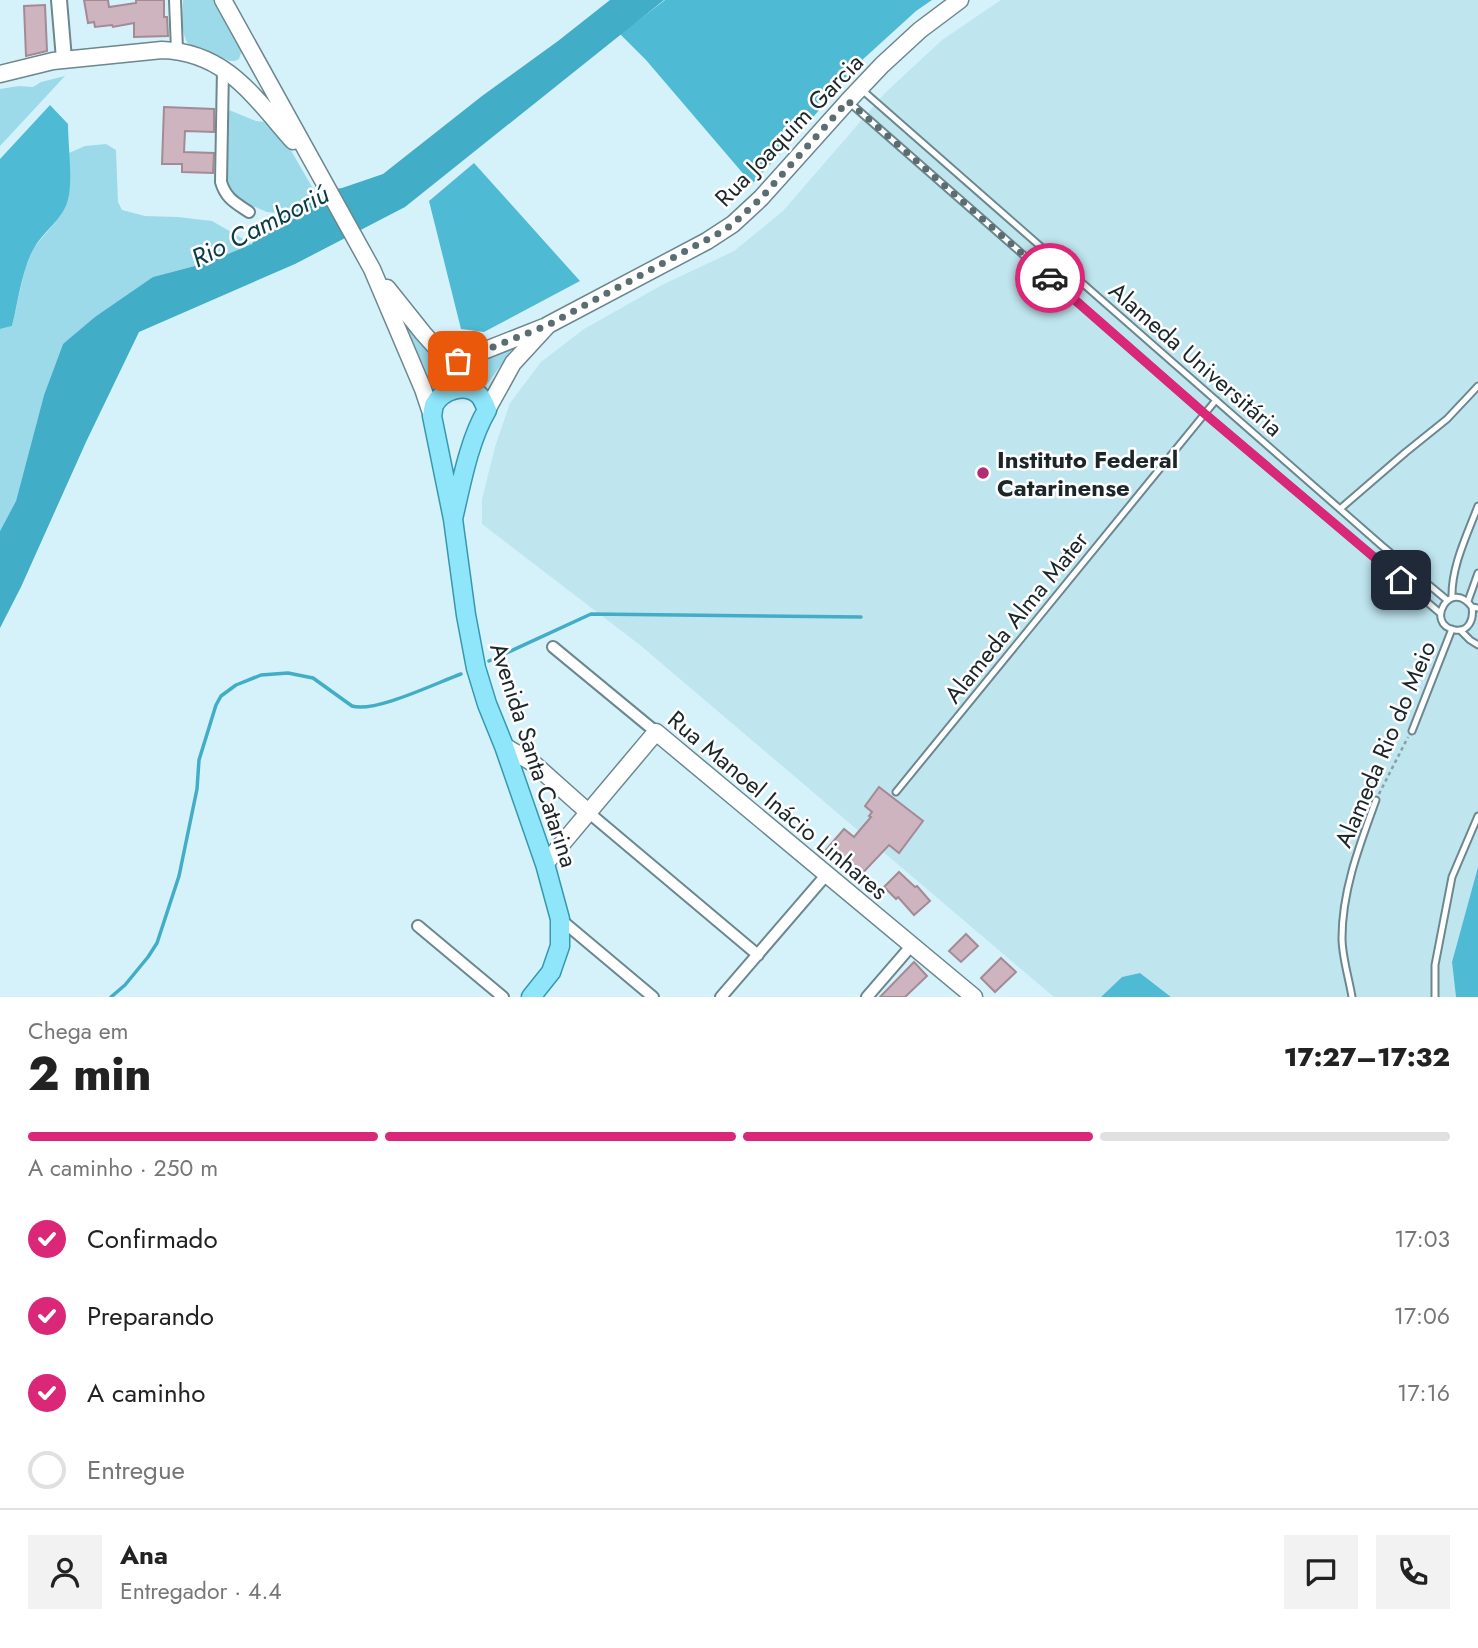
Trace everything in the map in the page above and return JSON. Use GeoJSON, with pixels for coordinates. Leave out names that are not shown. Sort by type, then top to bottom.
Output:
{"type":"FeatureCollection","features":[{"type":"Feature","properties":{"kind":"main road"},"geometry":{"type":"LineString","coordinates":[[223,0],[372,269],[432,416]]}},
{"type":"Feature","properties":{"kind":"main road","name":"Rua Joaquim Garcia"},"geometry":{"type":"LineString","coordinates":[[487,410],[513,363],[548,325],[733,224],[761,198],[882,65],[920,30],[960,0]]}},
{"type":"Feature","properties":{"kind":"main road"},"geometry":{"type":"LineString","coordinates":[[0,74],[64,60],[133,52],[177,50],[192,53],[227,71],[254,97],[316,169]]}},
{"type":"Feature","properties":{"kind":"main road"},"geometry":{"type":"LineString","coordinates":[[372,269],[447,360],[458,361],[548,325]]}},
{"type":"Feature","properties":{"kind":"main road"},"geometry":{"type":"LineString","coordinates":[[432,416],[435,405],[446,393],[462,388],[479,395],[487,410]]}},
{"type":"Feature","properties":{"kind":"main road","name":"Avenida Santa Catarina"},"geometry":{"type":"LineString","coordinates":[[453,519],[466,465],[487,410]]}},
{"type":"Feature","properties":{"kind":"main road","name":"Avenida Santa Catarina"},"geometry":{"type":"LineString","coordinates":[[432,416],[453,519],[476,668],[545,864],[560,919],[560,946],[551,972],[531,997]]}},
{"type":"Feature","properties":{"kind":"main road"},"geometry":{"type":"LineString","coordinates":[[545,864],[656,732]]}},
{"type":"Feature","properties":{"kind":"main road","name":"Rua Manoel Inácio Linhares"},"geometry":{"type":"LineString","coordinates":[[656,732],[974,997]]}},
{"type":"Feature","properties":{"kind":"main road"},"geometry":{"type":"LineString","coordinates":[[504,746],[533,763],[588,812]]}},
{"type":"Feature","properties":{"kind":"street"},"geometry":{"type":"LineString","coordinates":[[59,0],[64,60]]}},
{"type":"Feature","properties":{"kind":"street"},"geometry":{"type":"LineString","coordinates":[[175,0],[177,50]]}},
{"type":"Feature","properties":{"kind":"street"},"geometry":{"type":"LineString","coordinates":[[227,71],[222,182],[225,193],[232,201],[249,212]]}},
{"type":"Feature","properties":{"kind":"street","name":"Rua Manoel Inácio Linhares"},"geometry":{"type":"LineString","coordinates":[[553,648],[656,732]]}},
{"type":"Feature","properties":{"kind":"street"},"geometry":{"type":"LineString","coordinates":[[588,812],[758,955]]}},
{"type":"Feature","properties":{"kind":"street"},"geometry":{"type":"LineString","coordinates":[[722,997],[827,874]]}},
{"type":"Feature","properties":{"kind":"street"},"geometry":{"type":"LineString","coordinates":[[560,919],[653,997]]}},
{"type":"Feature","properties":{"kind":"street"},"geometry":{"type":"LineString","coordinates":[[418,926],[503,997]]}},
{"type":"Feature","properties":{"kind":"street"},"geometry":{"type":"LineString","coordinates":[[867,997],[912,945]]}},
{"type":"Feature","properties":{"kind":"lane","name":"Alameda Universitária"},"geometry":{"type":"LineString","coordinates":[[860,88],[1381,545],[1450,599]]}},
{"type":"Feature","properties":{"kind":"lane","name":"Alameda Universitária"},"geometry":{"type":"LineString","coordinates":[[848,101],[1205,414],[1440,613]]}},
{"type":"Feature","properties":{"kind":"lane"},"geometry":{"type":"LineString","coordinates":[[1340,509],[1447,419],[1478,386]]}},
{"type":"Feature","properties":{"kind":"lane","name":"Alameda Alma Mater"},"geometry":{"type":"LineString","coordinates":[[896,792],[1216,400]]}},
{"type":"Feature","properties":{"kind":"lane"},"geometry":{"type":"LineString","coordinates":[[1450,599],[1464,544],[1478,506]]}},
{"type":"Feature","properties":{"kind":"lane"},"geometry":{"type":"LineString","coordinates":[[1468,601],[1478,573]]}},
{"type":"Feature","properties":{"kind":"lane"},"geometry":{"type":"LineString","coordinates":[[1461,598],[1468,601],[1475,612],[1471,622],[1460,630],[1446,626],[1441,620],[1442,606],[1450,599],[1461,598]]}},
{"type":"Feature","properties":{"kind":"lane","name":"Alameda Rio do Meio"},"geometry":{"type":"LineString","coordinates":[[1412,731],[1452,629]]}},
{"type":"Feature","properties":{"kind":"lane"},"geometry":{"type":"LineString","coordinates":[[1460,630],[1478,645]]}},
{"type":"Feature","properties":{"kind":"lane","name":"Alameda Rio do Meio"},"geometry":{"type":"LineString","coordinates":[[1352,997],[1342,940],[1344,907],[1358,849],[1376,800]]}},
{"type":"Feature","properties":{"kind":"lane"},"geometry":{"type":"LineString","coordinates":[[1435,997],[1435,965],[1452,877],[1478,816]]}},
{"type":"Feature","properties":{"kind":"path","name":"Alameda Rio do Meio"},"geometry":{"type":"LineString","coordinates":[[1376,800],[1412,731]]}},
{"type":"Feature","properties":{"kind":"shaded area"},"geometry":{"type":"Polygon","coordinates":[[[183,0],[217,0],[243,47],[239,59],[230,61],[188,44],[183,28],[183,0]]]}},
{"type":"Feature","properties":{"kind":"shaded area"},"geometry":{"type":"Polygon","coordinates":[[[665,0],[932,0],[916,11],[860,62],[752,184],[646,60],[620,34],[665,0]]]}},
{"type":"Feature","properties":{"kind":"shaded area","name":"Instituto Federal Catarinense"},"geometry":{"type":"Polygon","coordinates":[[[1001,0],[1478,0],[1478,867],[1452,962],[1456,997],[1171,997],[1140,973],[1122,977],[1101,997],[1054,997],[640,645],[482,524],[482,499],[510,403],[541,362],[584,329],[662,285],[734,251],[783,211],[886,92],[942,40],[1001,0]]]}},
{"type":"Feature","properties":{"kind":"shaded area"},"geometry":{"type":"Polygon","coordinates":[[[65,76],[0,146],[0,89],[33,87],[41,82],[65,76]]]}},
{"type":"Feature","properties":{"kind":"shaded area"},"geometry":{"type":"Polygon","coordinates":[[[50,105],[68,124],[68,200],[62,213],[30,256],[12,326],[0,329],[0,159],[50,105]]]}},
{"type":"Feature","properties":{"kind":"shaded area"},"geometry":{"type":"Polygon","coordinates":[[[229,110],[256,121],[275,123],[315,192],[302,207],[290,214],[267,212],[231,197],[226,187],[229,110]]]}},
{"type":"Feature","properties":{"kind":"shaded area"},"geometry":{"type":"Polygon","coordinates":[[[106,144],[116,150],[118,202],[122,210],[145,216],[212,221],[252,244],[206,263],[153,277],[63,344],[44,395],[16,501],[0,531],[0,329],[12,326],[25,269],[34,247],[54,224],[68,201],[69,153],[85,146],[106,144]]]}},
{"type":"Feature","properties":{"kind":"shaded area"},"geometry":{"type":"Polygon","coordinates":[[[474,163],[580,281],[484,332],[461,329],[429,201],[474,163]]]}},
{"type":"Feature","properties":{"kind":"shaded area"},"geometry":{"type":"Polygon","coordinates":[[[404,318],[426,351],[438,361],[522,343],[485,387],[471,380],[458,379],[445,383],[433,392],[424,366],[400,319],[404,318]]]}},
{"type":"Feature","properties":{"kind":"shaded area"},"geometry":{"type":"Polygon","coordinates":[[[1478,867],[1478,997],[1456,997],[1452,962],[1478,867]]]}},
{"type":"Feature","properties":{"kind":"shaded area"},"geometry":{"type":"Polygon","coordinates":[[[1140,973],[1171,997],[1101,997],[1122,977],[1140,973]]]}},
{"type":"Feature","properties":{"kind":"water","name":"Rio Camboriú"},"geometry":{"type":"Polygon","coordinates":[[[610,0],[664,0],[405,207],[295,264],[139,332],[0,628],[0,531],[16,501],[44,395],[63,344],[95,317],[153,277],[206,263],[252,244],[261,223],[291,213],[315,192],[342,188],[383,174],[610,0]]]}},
{"type":"Feature","properties":{"kind":"building"},"geometry":{"type":"Polygon","coordinates":[[[84,0],[108,0],[109,7],[136,3],[136,0],[164,0],[168,36],[134,37],[134,23],[95,27],[94,22],[88,23],[84,0]]]}},
{"type":"Feature","properties":{"kind":"building"},"geometry":{"type":"Polygon","coordinates":[[[45,5],[47,51],[26,56],[24,6],[45,5]]]}},
{"type":"Feature","properties":{"kind":"building"},"geometry":{"type":"Polygon","coordinates":[[[164,107],[214,109],[214,132],[185,131],[184,152],[214,153],[213,173],[182,172],[182,164],[162,164],[164,107]]]}},
{"type":"Feature","properties":{"kind":"building"},"geometry":{"type":"Polygon","coordinates":[[[879,787],[923,821],[899,853],[889,845],[858,878],[825,851],[844,829],[854,837],[871,817],[869,816],[872,812],[865,806],[879,787]]]}},
{"type":"Feature","properties":{"kind":"building"},"geometry":{"type":"Polygon","coordinates":[[[899,872],[930,901],[914,915],[898,897],[896,899],[884,887],[899,872]]]}},
{"type":"Feature","properties":{"kind":"building"},"geometry":{"type":"Polygon","coordinates":[[[966,934],[978,946],[961,962],[949,951],[966,934]]]}},
{"type":"Feature","properties":{"kind":"building"},"geometry":{"type":"Polygon","coordinates":[[[1001,958],[1016,972],[995,992],[981,978],[1001,958]]]}},
{"type":"Feature","properties":{"kind":"building"},"geometry":{"type":"Polygon","coordinates":[[[914,962],[927,976],[905,997],[880,997],[914,962]]]}},
{"type":"Feature","properties":{"kind":"waterway"},"geometry":{"type":"LineString","coordinates":[[489,661],[591,614],[861,617]]}},
{"type":"Feature","properties":{"kind":"waterway"},"geometry":{"type":"LineString","coordinates":[[111,997],[125,985],[157,943],[179,876],[197,789],[199,760],[221,696],[236,685],[261,675],[288,673],[313,678],[352,706],[362,707],[390,701],[461,674]]}},
{"type":"Feature","properties":{"kind":"way so far"},"geometry":{"type":"LineString","coordinates":[[458,361],[548,325],[721,232],[761,198],[848,101],[1050,278]]}},
{"type":"Feature","properties":{"kind":"place","name":"Instituto Federal Catarinense"},"geometry":{"type":"Point","coordinates":[983,473]}},
{"type":"Feature","properties":{"kind":"route"},"geometry":{"type":"LineString","coordinates":[[1050,278],[1401,580]]}}]}
